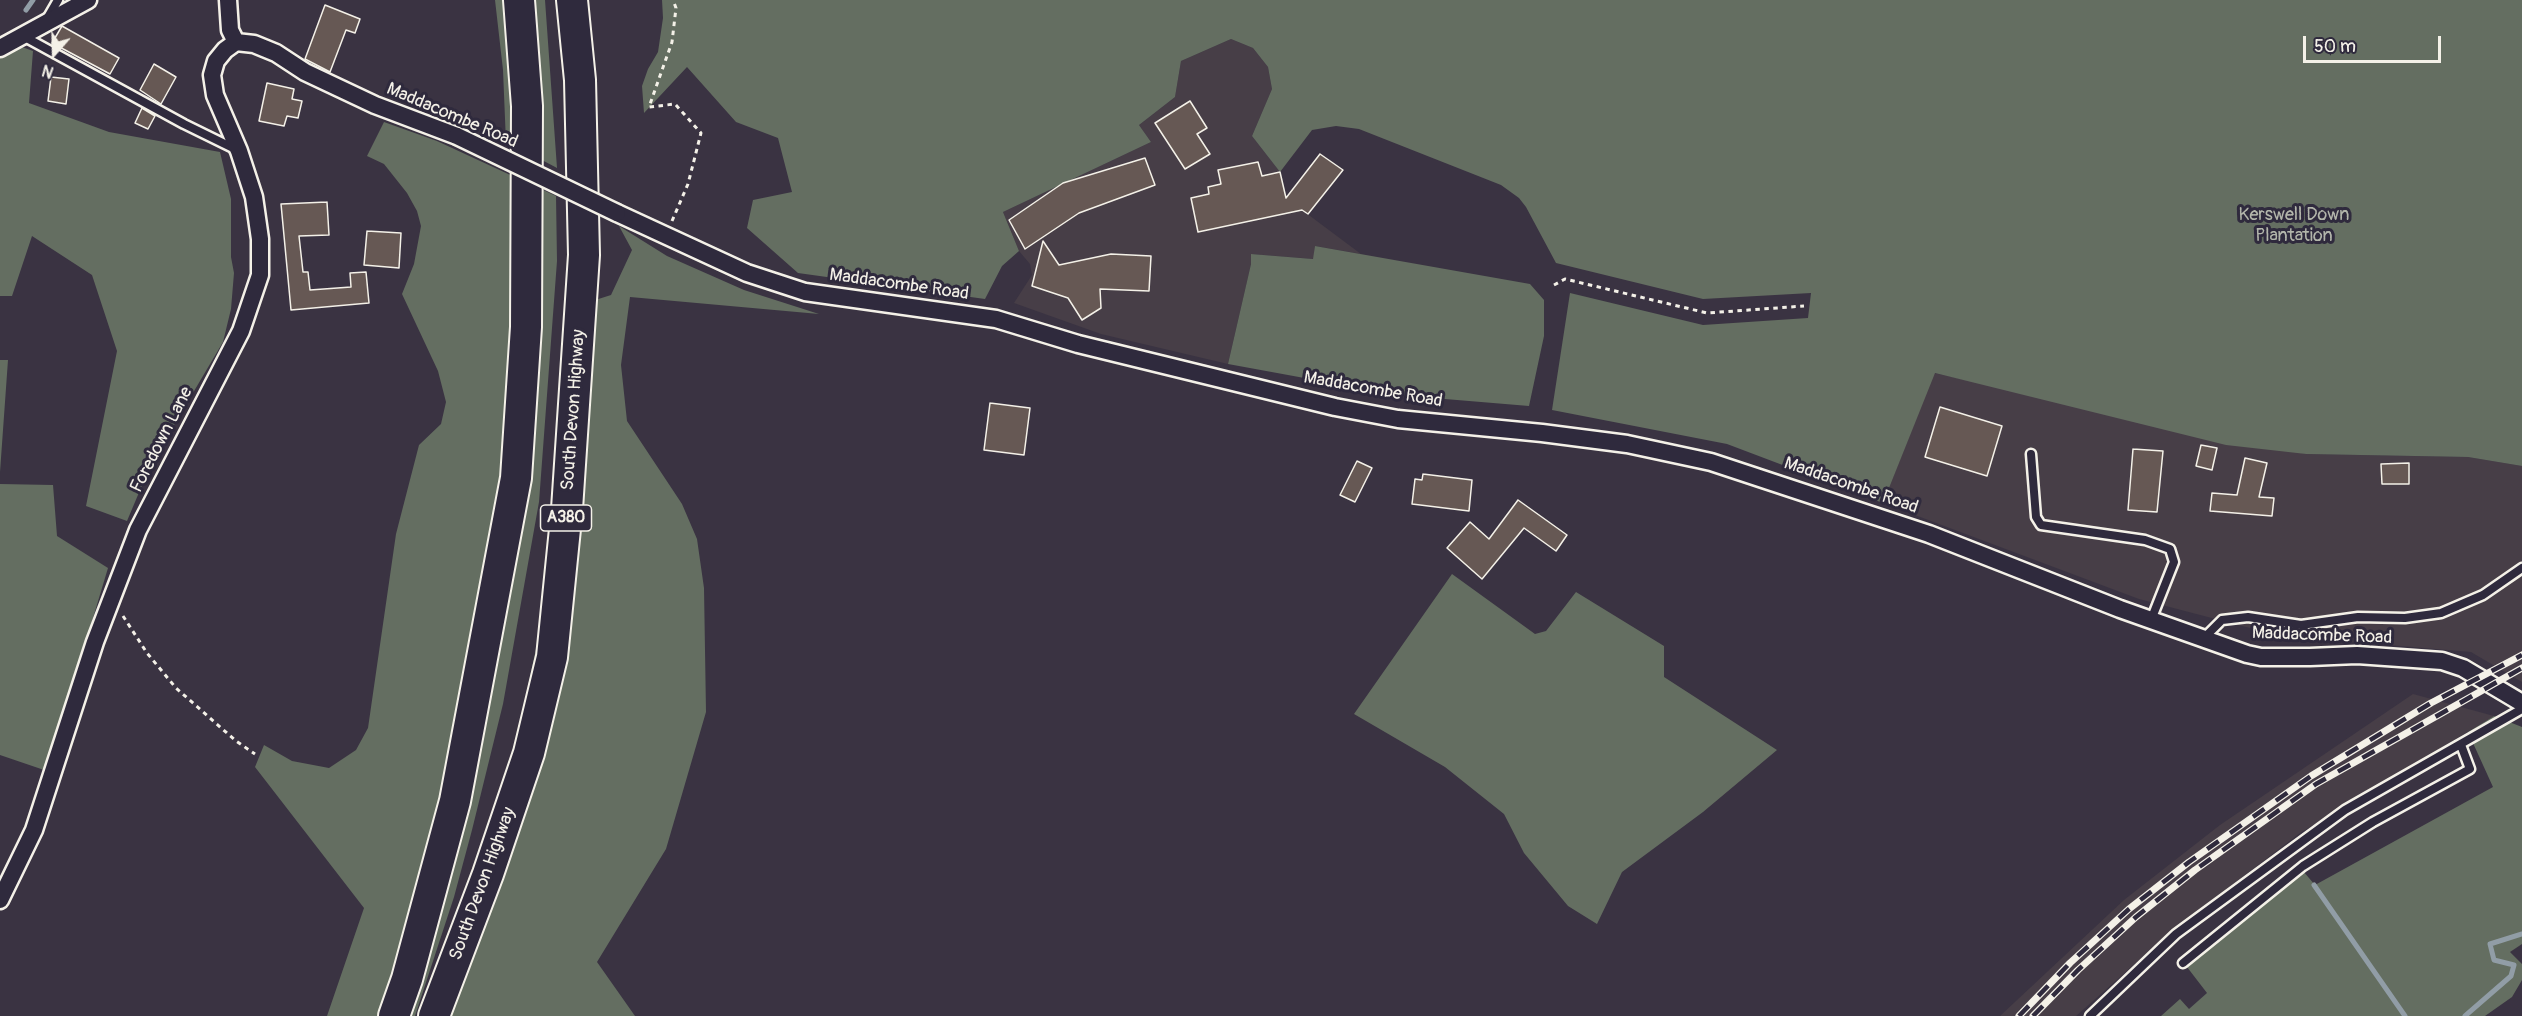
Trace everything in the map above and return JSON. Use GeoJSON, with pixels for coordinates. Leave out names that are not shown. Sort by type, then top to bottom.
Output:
{"type":"FeatureCollection","features":[{"type":"Feature","properties":{"kind":"highway"},"geometry":{"type":"LineString","coordinates":[[394,1016],[407,979],[455,801],[516,478],[526,327],[527,106],[519,0]]}},
{"type":"Feature","properties":{"kind":"highway","name":"South Devon Highway"},"geometry":{"type":"LineString","coordinates":[[434,1016],[488,874],[529,753],[552,657],[567,509],[584,255],[580,80],[572,0]]}},
{"type":"Feature","properties":{"kind":"street"},"geometry":{"type":"LineString","coordinates":[[0,48],[88,0]]}},
{"type":"Feature","properties":{"kind":"street"},"geometry":{"type":"LineString","coordinates":[[228,0],[230,30],[236,42]]}},
{"type":"Feature","properties":{"kind":"street","name":"Maddacombe Road"},"geometry":{"type":"LineString","coordinates":[[236,42],[254,44],[276,53],[305,72],[375,105],[457,136],[747,273],[805,292],[996,319],[1176,370],[1356,411],[1398,418],[1542,432],[1627,444],[1711,462],[1929,534],[2203,640],[2261,657],[2357,655],[2442,661],[2463,668],[2522,703]]}},
{"type":"Feature","properties":{"kind":"street","name":"Foredown Lane"},"geometry":{"type":"LineString","coordinates":[[0,900],[34,830],[95,642],[138,530],[240,331],[260,274],[260,239],[254,196],[239,151],[215,95],[212,75],[216,61],[236,42]]}},
{"type":"Feature","properties":{"kind":"lane"},"geometry":{"type":"LineString","coordinates":[[44,24],[58,0]]}},
{"type":"Feature","properties":{"kind":"lane"},"geometry":{"type":"LineString","coordinates":[[23,36],[184,124],[239,151]]}},
{"type":"Feature","properties":{"kind":"lane"},"geometry":{"type":"LineString","coordinates":[[2031,454],[2036,517],[2041,525],[2145,540],[2170,549],[2174,562],[2151,621]]}},
{"type":"Feature","properties":{"kind":"lane"},"geometry":{"type":"LineString","coordinates":[[2203,640],[2222,620],[2248,616],[2301,625],[2358,617],[2405,618],[2441,613],[2483,595],[2522,568]]}},
{"type":"Feature","properties":{"kind":"lane"},"geometry":{"type":"LineString","coordinates":[[2090,1016],[2176,934],[2345,810],[2522,709]]}},
{"type":"Feature","properties":{"kind":"lane"},"geometry":{"type":"LineString","coordinates":[[2183,963],[2302,866],[2373,822],[2470,768],[2462,745]]}},
{"type":"Feature","properties":{"kind":"path"},"geometry":{"type":"LineString","coordinates":[[666,235],[688,184],[701,133],[675,104],[649,107],[672,42],[676,8],[672,0]]}},
{"type":"Feature","properties":{"kind":"path"},"geometry":{"type":"LineString","coordinates":[[1554,285],[1565,279],[1707,312],[1804,306]]}},
{"type":"Feature","properties":{"kind":"path"},"geometry":{"type":"LineString","coordinates":[[113,596],[127,624],[176,688],[236,741],[255,754]]}},
{"type":"Feature","properties":{"kind":"shaded area"},"geometry":{"type":"Polygon","coordinates":[[[1231,39],[1253,48],[1268,67],[1272,89],[1252,136],[1280,172],[1286,198],[1361,254],[1315,246],[1314,259],[1251,254],[1251,264],[1228,364],[1101,334],[1014,303],[1032,275],[1030,264],[1019,251],[1003,212],[1151,142],[1139,125],[1175,97],[1181,61],[1231,39]]]}},
{"type":"Feature","properties":{"kind":"shaded area"},"geometry":{"type":"Polygon","coordinates":[[[1934,373],[2306,454],[2468,457],[2522,466],[2522,682],[2471,652],[2307,638],[2250,628],[2139,599],[1883,503],[1934,373]]]}},
{"type":"Feature","properties":{"kind":"shaded area"},"geometry":{"type":"Polygon","coordinates":[[[2413,694],[2494,716],[2300,833],[2172,931],[2076,1016],[2000,1016],[2124,900],[2220,825],[2413,694]]]}},
{"type":"Feature","properties":{"kind":"green space"},"geometry":{"type":"Polygon","coordinates":[[[495,0],[508,0],[519,150],[506,143],[503,70],[495,0]]]}},
{"type":"Feature","properties":{"kind":"green space"},"geometry":{"type":"Polygon","coordinates":[[[528,0],[545,0],[557,168],[540,159],[528,0]]]}},
{"type":"Feature","properties":{"kind":"green space","name":"Kerswell Down Plantation"},"geometry":{"type":"Polygon","coordinates":[[[662,0],[2522,0],[2522,466],[2468,457],[2306,454],[2226,445],[1935,373],[1883,503],[1727,444],[1552,410],[1570,293],[1703,325],[1808,318],[1811,293],[1703,299],[1556,263],[1526,207],[1519,198],[1501,185],[1359,129],[1336,126],[1312,130],[1280,172],[1252,136],[1272,89],[1268,67],[1253,48],[1231,39],[1181,61],[1175,97],[1139,125],[1151,142],[1003,212],[1019,251],[1002,266],[985,299],[798,273],[747,228],[753,200],[792,192],[778,138],[736,122],[687,67],[644,113],[642,86],[648,69],[658,52],[663,18],[662,0]]]}},
{"type":"Feature","properties":{"kind":"green space"},"geometry":{"type":"Polygon","coordinates":[[[22,47],[33,51],[29,103],[109,132],[220,152],[231,199],[231,257],[234,273],[231,309],[223,342],[151,464],[127,521],[86,506],[117,351],[92,275],[32,236],[12,296],[0,296],[0,58],[22,47]]]}},
{"type":"Feature","properties":{"kind":"green space"},"geometry":{"type":"Polygon","coordinates":[[[384,122],[437,141],[519,179],[514,299],[500,478],[458,736],[382,1016],[327,1016],[364,908],[255,767],[264,745],[292,761],[329,768],[356,750],[368,728],[396,534],[419,445],[441,424],[446,402],[438,371],[402,294],[414,264],[421,226],[417,211],[407,193],[384,164],[367,156],[384,122]]]}},
{"type":"Feature","properties":{"kind":"green space"},"geometry":{"type":"Polygon","coordinates":[[[539,188],[556,196],[557,261],[539,502],[503,704],[472,830],[454,897],[415,1016],[405,1016],[483,725],[539,188]]]}},
{"type":"Feature","properties":{"kind":"green space"},"geometry":{"type":"Polygon","coordinates":[[[619,226],[667,256],[744,290],[819,314],[630,297],[621,365],[627,421],[682,504],[697,539],[704,588],[706,712],[666,849],[597,962],[635,1016],[437,1016],[512,761],[540,630],[589,302],[611,295],[632,250],[619,226]]]}},
{"type":"Feature","properties":{"kind":"green space"},"geometry":{"type":"Polygon","coordinates":[[[1315,246],[1530,284],[1544,300],[1544,336],[1529,406],[1397,395],[1228,364],[1251,264],[1251,254],[1313,259],[1315,246]]]}},
{"type":"Feature","properties":{"kind":"green space"},"geometry":{"type":"Polygon","coordinates":[[[0,360],[8,360],[0,472],[0,360]]]}},
{"type":"Feature","properties":{"kind":"green space"},"geometry":{"type":"Polygon","coordinates":[[[0,484],[53,485],[57,536],[108,568],[47,771],[0,755],[0,484]]]}},
{"type":"Feature","properties":{"kind":"green space"},"geometry":{"type":"Polygon","coordinates":[[[1452,574],[1535,634],[1546,631],[1576,592],[1664,646],[1664,677],[1777,750],[1703,812],[1622,872],[1597,924],[1568,906],[1524,853],[1504,814],[1445,767],[1354,714],[1452,574]]]}},
{"type":"Feature","properties":{"kind":"green space"},"geometry":{"type":"Polygon","coordinates":[[[2494,716],[2522,727],[2522,944],[2510,952],[2522,964],[2522,980],[2512,997],[2485,1016],[2161,1016],[2180,999],[2189,1009],[2207,993],[2187,967],[2303,871],[2315,885],[2493,787],[2468,732],[2494,716]]]}},
{"type":"Feature","properties":{"kind":"building"},"geometry":{"type":"Polygon","coordinates":[[[325,5],[360,19],[355,33],[346,30],[330,72],[305,59],[325,5]]]}},
{"type":"Feature","properties":{"kind":"building"},"geometry":{"type":"Polygon","coordinates":[[[62,26],[119,58],[110,74],[52,43],[62,26]]]}},
{"type":"Feature","properties":{"kind":"building"},"geometry":{"type":"Polygon","coordinates":[[[154,64],[176,77],[161,104],[140,90],[154,64]]]}},
{"type":"Feature","properties":{"kind":"building"},"geometry":{"type":"Polygon","coordinates":[[[51,77],[69,79],[66,104],[48,101],[51,77]]]}},
{"type":"Feature","properties":{"kind":"building"},"geometry":{"type":"Polygon","coordinates":[[[267,83],[294,89],[292,99],[302,101],[298,118],[287,116],[284,126],[259,121],[267,83]]]}},
{"type":"Feature","properties":{"kind":"building"},"geometry":{"type":"Polygon","coordinates":[[[1190,101],[1207,128],[1197,134],[1210,154],[1185,169],[1155,123],[1190,101]]]}},
{"type":"Feature","properties":{"kind":"building"},"geometry":{"type":"Polygon","coordinates":[[[142,108],[155,116],[148,129],[135,123],[142,108]]]}},
{"type":"Feature","properties":{"kind":"building"},"geometry":{"type":"Polygon","coordinates":[[[1320,154],[1343,170],[1308,214],[1302,210],[1198,232],[1191,198],[1209,194],[1208,187],[1221,184],[1218,170],[1258,162],[1262,176],[1280,172],[1286,198],[1320,154]]]}},
{"type":"Feature","properties":{"kind":"building"},"geometry":{"type":"Polygon","coordinates":[[[1145,158],[1155,185],[1079,213],[1025,249],[1009,220],[1063,183],[1145,158]]]}},
{"type":"Feature","properties":{"kind":"building"},"geometry":{"type":"Polygon","coordinates":[[[327,202],[329,235],[299,236],[303,272],[308,272],[310,290],[351,287],[350,273],[366,272],[369,303],[291,310],[281,204],[327,202]]]}},
{"type":"Feature","properties":{"kind":"building"},"geometry":{"type":"Polygon","coordinates":[[[367,231],[401,233],[399,268],[364,265],[367,231]]]}},
{"type":"Feature","properties":{"kind":"building"},"geometry":{"type":"Polygon","coordinates":[[[1043,241],[1059,265],[1111,254],[1151,256],[1149,291],[1100,289],[1101,308],[1082,320],[1068,298],[1032,286],[1043,241]]]}},
{"type":"Feature","properties":{"kind":"building"},"geometry":{"type":"Polygon","coordinates":[[[990,403],[1030,408],[1024,455],[984,450],[990,403]]]}},
{"type":"Feature","properties":{"kind":"building"},"geometry":{"type":"Polygon","coordinates":[[[1940,407],[2002,426],[1987,476],[1925,457],[1940,407]]]}},
{"type":"Feature","properties":{"kind":"building"},"geometry":{"type":"Polygon","coordinates":[[[2201,445],[2217,448],[2212,470],[2196,466],[2201,445]]]}},
{"type":"Feature","properties":{"kind":"building"},"geometry":{"type":"Polygon","coordinates":[[[2133,449],[2163,451],[2157,512],[2128,510],[2133,449]]]}},
{"type":"Feature","properties":{"kind":"building"},"geometry":{"type":"Polygon","coordinates":[[[2245,458],[2267,463],[2259,497],[2274,498],[2272,516],[2210,511],[2212,493],[2237,495],[2245,458]]]}},
{"type":"Feature","properties":{"kind":"building"},"geometry":{"type":"Polygon","coordinates":[[[1357,461],[1372,468],[1355,502],[1340,495],[1357,461]]]}},
{"type":"Feature","properties":{"kind":"building"},"geometry":{"type":"Polygon","coordinates":[[[2409,463],[2409,484],[2382,484],[2381,464],[2409,463]]]}},
{"type":"Feature","properties":{"kind":"building"},"geometry":{"type":"Polygon","coordinates":[[[1423,474],[1472,480],[1469,511],[1412,504],[1415,479],[1422,480],[1423,474]]]}},
{"type":"Feature","properties":{"kind":"building"},"geometry":{"type":"Polygon","coordinates":[[[1518,500],[1567,535],[1556,551],[1524,528],[1482,579],[1447,548],[1470,522],[1489,539],[1518,500]]]}},
{"type":"Feature","properties":{"kind":"waterway"},"geometry":{"type":"LineString","coordinates":[[26,10],[33,0]]}},
{"type":"Feature","properties":{"kind":"waterway"},"geometry":{"type":"LineString","coordinates":[[2314,885],[2405,1016]]}},
{"type":"Feature","properties":{"kind":"waterway"},"geometry":{"type":"LineString","coordinates":[[2465,1016],[2511,976],[2514,965],[2494,960],[2490,944],[2522,934]]}},
{"type":"Feature","properties":{"kind":"railway"},"geometry":{"type":"LineString","coordinates":[[2019,1016],[2070,963],[2129,909],[2189,862],[2311,776],[2431,703],[2522,655]]}},
{"type":"Feature","properties":{"kind":"railway"},"geometry":{"type":"LineString","coordinates":[[2033,1016],[2078,970],[2136,917],[2195,870],[2316,784],[2522,668]]}}]}
